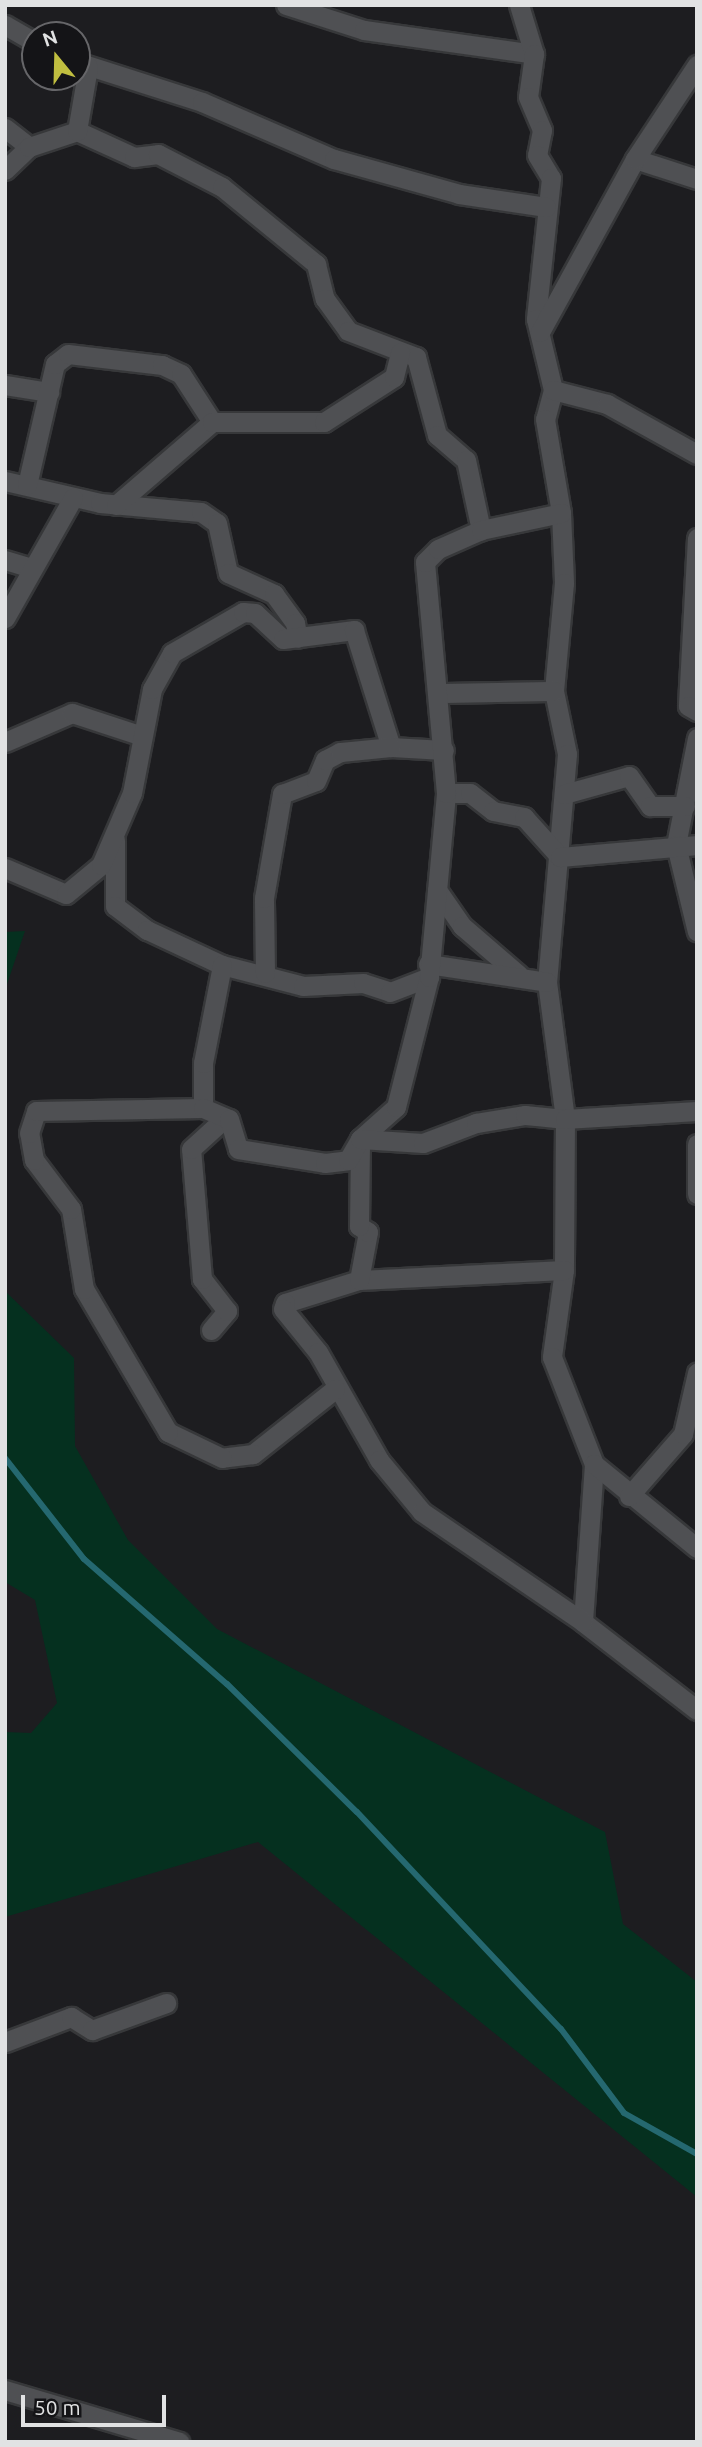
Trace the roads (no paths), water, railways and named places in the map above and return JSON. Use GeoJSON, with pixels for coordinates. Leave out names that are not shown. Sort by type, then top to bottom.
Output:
{"type":"FeatureCollection","features":[{"type":"Feature","properties":{"kind":"street"},"geometry":{"type":"LineString","coordinates":[[286,5],[364,30],[534,54]]}},
{"type":"Feature","properties":{"kind":"street"},"geometry":{"type":"LineString","coordinates":[[519,5],[534,54],[528,97],[542,130],[537,155],[551,178],[546,207],[540,332],[553,390],[545,419],[561,513],[564,583],[554,691],[567,754],[547,982],[565,1119],[564,1270],[552,1357],[594,1464],[583,1622]]}},
{"type":"Feature","properties":{"kind":"street"},"geometry":{"type":"LineString","coordinates":[[5,25],[21,34]]}},
{"type":"Feature","properties":{"kind":"street"},"geometry":{"type":"LineString","coordinates":[[540,332],[635,159],[697,65]]}},
{"type":"Feature","properties":{"kind":"street"},"geometry":{"type":"LineString","coordinates":[[91,67],[202,102],[334,159],[459,194],[546,207]]}},
{"type":"Feature","properties":{"kind":"street"},"geometry":{"type":"LineString","coordinates":[[77,131],[80,91]]}},
{"type":"Feature","properties":{"kind":"street"},"geometry":{"type":"LineString","coordinates":[[5,128],[29,147]]}},
{"type":"Feature","properties":{"kind":"street"},"geometry":{"type":"LineString","coordinates":[[5,170],[29,147],[77,131],[135,157],[158,154],[222,187],[316,264],[325,299],[348,331],[419,361],[438,435],[466,460],[481,530]]}},
{"type":"Feature","properties":{"kind":"street"},"geometry":{"type":"LineString","coordinates":[[635,159],[697,179]]}},
{"type":"Feature","properties":{"kind":"street"},"geometry":{"type":"LineString","coordinates":[[116,505],[212,422],[324,422],[394,377],[400,353]]}},
{"type":"Feature","properties":{"kind":"street"},"geometry":{"type":"LineString","coordinates":[[27,485],[55,364],[68,354],[144,360],[181,374],[212,422]]}},
{"type":"Feature","properties":{"kind":"street"},"geometry":{"type":"LineString","coordinates":[[5,385],[49,392]]}},
{"type":"Feature","properties":{"kind":"street"},"geometry":{"type":"LineString","coordinates":[[553,390],[607,404],[697,454]]}},
{"type":"Feature","properties":{"kind":"street"},"geometry":{"type":"LineString","coordinates":[[5,481],[73,498],[209,518],[216,523],[228,573],[274,594],[295,623],[298,638]]}},
{"type":"Feature","properties":{"kind":"street"},"geometry":{"type":"LineString","coordinates":[[5,618],[73,498]]}},
{"type":"Feature","properties":{"kind":"street"},"geometry":{"type":"LineString","coordinates":[[335,1389],[253,1454],[222,1458],[176,1439],[84,1289],[71,1209],[34,1160],[30,1117],[46,1107],[97,1114],[203,1108],[225,1118],[238,1149],[287,1160],[348,1160],[360,1139],[396,1107],[429,971],[446,793],[440,693],[425,562],[428,554],[481,530],[561,513]]}},
{"type":"Feature","properties":{"kind":"street"},"geometry":{"type":"LineString","coordinates":[[697,538],[688,706],[697,711]]}},
{"type":"Feature","properties":{"kind":"street"},"geometry":{"type":"LineString","coordinates":[[5,560],[32,568]]}},
{"type":"Feature","properties":{"kind":"street"},"geometry":{"type":"LineString","coordinates":[[390,747],[356,632],[283,639],[255,613],[243,612],[180,647],[152,689],[115,840],[115,906],[147,930],[222,965],[303,986],[363,983],[390,992],[429,971],[519,975],[547,982]]}},
{"type":"Feature","properties":{"kind":"street"},"geometry":{"type":"LineString","coordinates":[[440,693],[554,691]]}},
{"type":"Feature","properties":{"kind":"street"},"geometry":{"type":"LineString","coordinates":[[5,742],[72,713],[142,736]]}},
{"type":"Feature","properties":{"kind":"street"},"geometry":{"type":"LineString","coordinates":[[697,738],[676,845],[697,932]]}},
{"type":"Feature","properties":{"kind":"street"},"geometry":{"type":"LineString","coordinates":[[265,974],[264,898],[282,794],[316,781],[325,760],[340,752],[390,747],[444,750]]}},
{"type":"Feature","properties":{"kind":"street"},"geometry":{"type":"LineString","coordinates":[[564,794],[629,776],[650,806],[685,806]]}},
{"type":"Feature","properties":{"kind":"street"},"geometry":{"type":"LineString","coordinates":[[446,793],[470,793],[493,811],[524,817],[560,857]]}},
{"type":"Feature","properties":{"kind":"street"},"geometry":{"type":"LineString","coordinates":[[5,867],[72,892],[101,865],[115,840]]}},
{"type":"Feature","properties":{"kind":"street"},"geometry":{"type":"LineString","coordinates":[[560,857],[697,845]]}},
{"type":"Feature","properties":{"kind":"street"},"geometry":{"type":"LineString","coordinates":[[437,890],[462,926],[519,975]]}},
{"type":"Feature","properties":{"kind":"street"},"geometry":{"type":"LineString","coordinates":[[203,1108],[203,1063],[222,965]]}},
{"type":"Feature","properties":{"kind":"street"},"geometry":{"type":"LineString","coordinates":[[360,1139],[423,1143],[476,1123],[525,1115],[565,1119],[697,1111]]}},
{"type":"Feature","properties":{"kind":"street"},"geometry":{"type":"LineString","coordinates":[[211,1330],[227,1311],[202,1279],[191,1149],[225,1118]]}},
{"type":"Feature","properties":{"kind":"street"},"geometry":{"type":"LineString","coordinates":[[359,1280],[368,1231],[359,1226],[360,1139]]}},
{"type":"Feature","properties":{"kind":"street"},"geometry":{"type":"LineString","coordinates":[[697,1144],[697,1194]]}},
{"type":"Feature","properties":{"kind":"street"},"geometry":{"type":"LineString","coordinates":[[564,1270],[359,1280],[283,1304],[318,1352],[335,1389],[379,1460],[422,1512],[583,1622],[697,1710]]}},
{"type":"Feature","properties":{"kind":"street"},"geometry":{"type":"LineString","coordinates":[[629,1496],[683,1434],[697,1373]]}},
{"type":"Feature","properties":{"kind":"street"},"geometry":{"type":"LineString","coordinates":[[594,1464],[629,1496],[697,1548]]}},
{"type":"Feature","properties":{"kind":"street"},"geometry":{"type":"LineString","coordinates":[[5,2042],[71,2017],[92,2030],[166,2003]]}},
{"type":"Feature","properties":{"kind":"street"},"geometry":{"type":"LineString","coordinates":[[5,2390],[179,2442]]}},
{"type":"Feature","properties":{"kind":"waterway"},"geometry":{"type":"LineString","coordinates":[[5,1458],[84,1559],[227,1684],[357,1812],[561,2029],[624,2113],[697,2154]]}}]}
